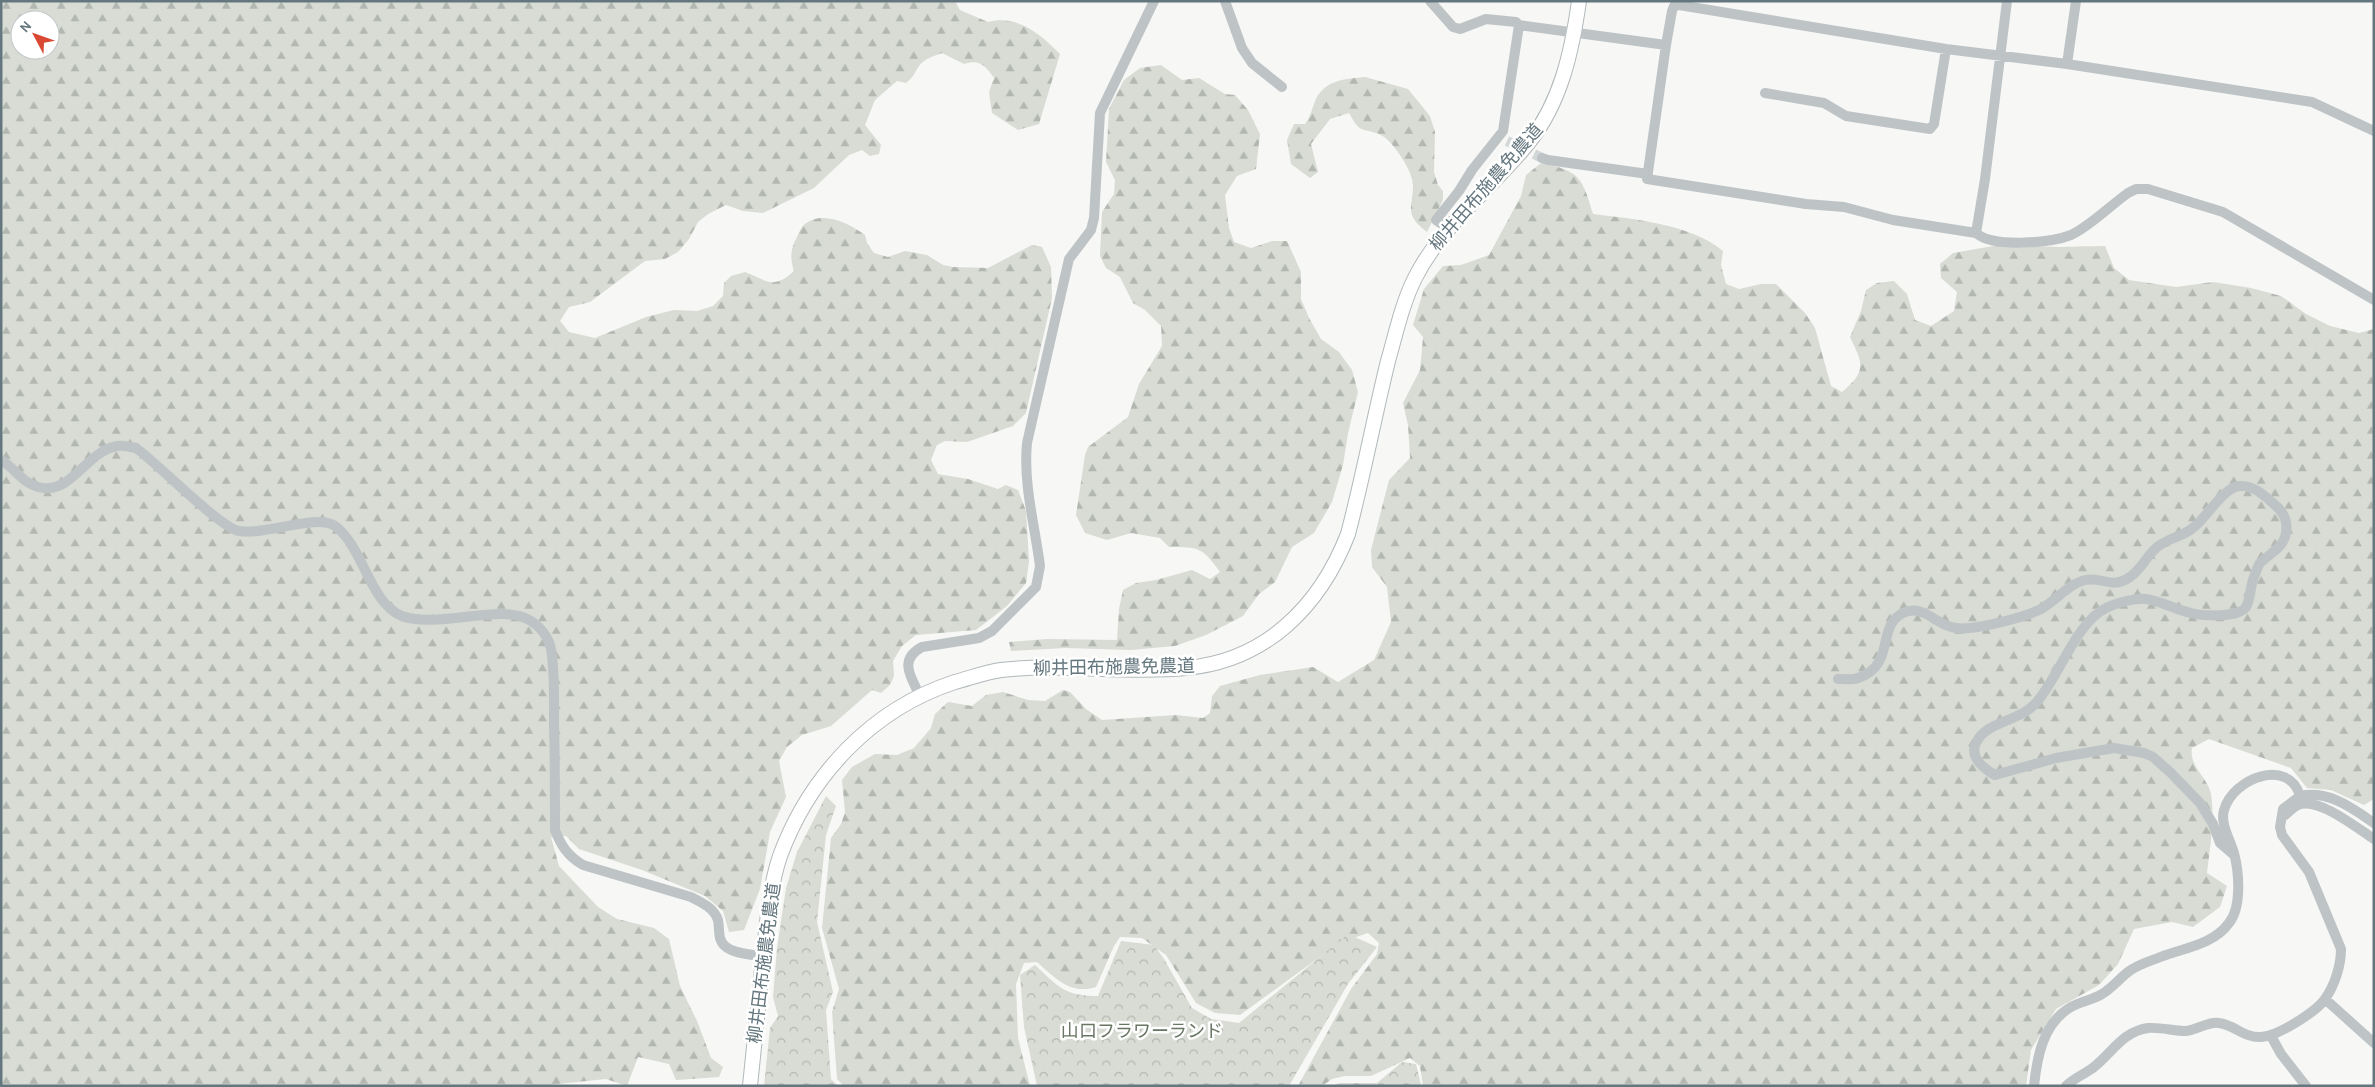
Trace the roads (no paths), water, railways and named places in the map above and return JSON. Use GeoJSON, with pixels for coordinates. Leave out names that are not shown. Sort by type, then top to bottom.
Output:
{"type":"FeatureCollection","features":[{"type":"Feature","properties":{"kind":"street"},"geometry":{"type":"LineString","coordinates":[[920,696],[908,665],[908,658],[914,651],[922,647],[980,638],[992,632],[1030,596],[1040,578],[1025,461],[1027,443],[1069,259],[1091,230],[1094,218],[1100,113],[1154,1]]}},
{"type":"Feature","properties":{"kind":"street"},"geometry":{"type":"LineString","coordinates":[[1225,1],[1242,48],[1252,62],[1282,87]]}},
{"type":"Feature","properties":{"kind":"street"},"geometry":{"type":"LineString","coordinates":[[1430,1],[1453,28],[1460,29],[1486,18],[1519,25],[1666,45]]}},
{"type":"Feature","properties":{"kind":"street","name":"柳井田布施農免農道"},"geometry":{"type":"LineString","coordinates":[[750,1086],[769,905],[779,859],[795,821],[808,797],[835,761],[875,723],[920,696],[952,683],[1000,670],[1047,668],[1157,669],[1205,666],[1254,648],[1288,625],[1320,589],[1340,555],[1359,491],[1382,385],[1406,300],[1428,255],[1448,228],[1506,169],[1530,142],[1541,124],[1560,85],[1569,58],[1579,1]]}},
{"type":"Feature","properties":{"kind":"street"},"geometry":{"type":"LineString","coordinates":[[1976,233],[1985,179],[2008,1]]}},
{"type":"Feature","properties":{"kind":"street"},"geometry":{"type":"LineString","coordinates":[[2067,64],[2076,1]]}},
{"type":"Feature","properties":{"kind":"street"},"geometry":{"type":"LineString","coordinates":[[2374,131],[2312,102],[2067,64],[1946,49],[1679,5],[1674,6],[1672,11],[1647,179],[1797,202],[1844,207],[1893,220],[1976,233],[1982,238],[2002,242],[2033,242],[2071,234],[2128,193],[2136,189],[2148,189],[2223,212],[2374,300]]}},
{"type":"Feature","properties":{"kind":"street"},"geometry":{"type":"LineString","coordinates":[[1448,228],[1436,220],[1459,191],[1472,170],[1503,140],[1519,25]]}},
{"type":"Feature","properties":{"kind":"street"},"geometry":{"type":"LineString","coordinates":[[1765,93],[1824,103],[1846,116],[1930,129],[1934,124],[1946,49]]}},
{"type":"Feature","properties":{"kind":"street"},"geometry":{"type":"LineString","coordinates":[[1542,158],[1648,174]]}},
{"type":"Feature","properties":{"kind":"street"},"geometry":{"type":"LineString","coordinates":[[1,460],[27,483],[39,488],[52,488],[66,484],[91,458],[104,450],[118,446],[136,448],[221,520],[237,530],[255,532],[321,522],[334,525],[345,534],[383,599],[392,610],[403,616],[430,619],[497,614],[521,615],[532,620],[544,632],[551,646],[554,688],[555,830],[560,844],[572,858],[583,864],[691,897],[704,903],[713,911],[718,919],[719,938],[725,946],[731,950],[763,956]]}},
{"type":"Feature","properties":{"kind":"street"},"geometry":{"type":"LineString","coordinates":[[1838,679],[1858,678],[1879,664],[1884,656],[1887,634],[1894,621],[1903,614],[1920,610],[1954,628],[1983,626],[2042,608],[2068,589],[2086,580],[2115,584],[2128,578],[2144,566],[2152,551],[2166,541],[2185,534],[2196,526],[2228,490],[2239,486],[2260,491],[2280,509],[2287,522],[2285,539],[2260,564],[2250,585],[2248,604],[2242,611],[2224,615],[2192,614],[2146,599],[2123,602],[2105,609],[2094,616],[2081,632],[2035,704],[2016,719],[1987,729],[1975,744],[1974,754],[1983,768],[1995,775],[2056,758],[2114,748],[2144,753],[2170,772],[2200,802],[2213,824],[2220,843],[2234,856]]}},
{"type":"Feature","properties":{"kind":"street"},"geometry":{"type":"LineString","coordinates":[[2034,1086],[2042,1043],[2049,1028],[2065,1011],[2100,995],[2139,965],[2208,940],[2221,932],[2231,922],[2235,909],[2238,884],[2234,856],[2222,820],[2224,808],[2238,789],[2248,781],[2265,775],[2283,776],[2292,781],[2300,796]]}},
{"type":"Feature","properties":{"kind":"street"},"geometry":{"type":"LineString","coordinates":[[2066,1086],[2098,1064],[2121,1039],[2148,1028],[2186,1031],[2217,1022],[2248,1036],[2271,1036],[2283,1031],[2325,1000],[2341,961],[2341,949],[2309,872],[2282,835],[2280,827],[2283,809],[2300,796],[2314,795],[2331,798],[2374,823]]}},
{"type":"Feature","properties":{"kind":"street"},"geometry":{"type":"LineString","coordinates":[[2281,819],[2300,804],[2310,803],[2328,810],[2374,839]]}},
{"type":"Feature","properties":{"kind":"street"},"geometry":{"type":"LineString","coordinates":[[2325,1000],[2374,1042]]}},
{"type":"Feature","properties":{"kind":"street"},"geometry":{"type":"LineString","coordinates":[[2271,1036],[2281,1054],[2306,1086]]}},
{"type":"Feature","properties":{"kind":"tunnel"},"geometry":{"type":"LineString","coordinates":[[1507,141],[1542,158]]}},
{"type":"Feature","properties":{"kind":"park label","name":"山口フラワーランド"},"geometry":{"type":"Point","coordinates":[1142,1031]}}]}
